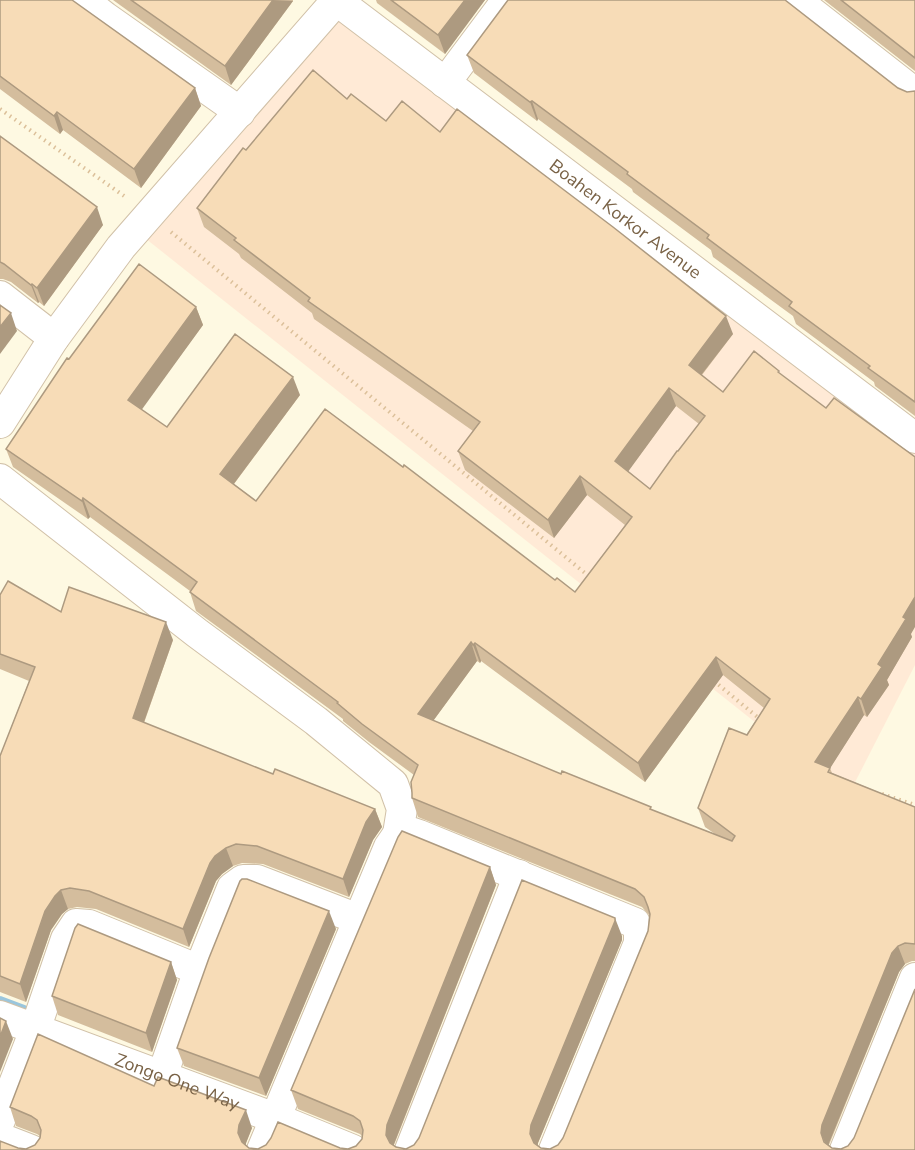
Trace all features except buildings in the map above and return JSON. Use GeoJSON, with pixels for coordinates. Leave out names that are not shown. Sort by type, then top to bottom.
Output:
{"type":"FeatureCollection","features":[{"type":"Feature","properties":{"kind":"street"},"geometry":{"type":"LineString","coordinates":[[82,0],[240,112]]}},
{"type":"Feature","properties":{"kind":"street"},"geometry":{"type":"LineString","coordinates":[[0,423],[54,338],[121,247],[336,0]]}},
{"type":"Feature","properties":{"kind":"street","name":"Boahen Korkor Avenue"},"geometry":{"type":"LineString","coordinates":[[336,0],[915,438]]}},
{"type":"Feature","properties":{"kind":"street"},"geometry":{"type":"LineString","coordinates":[[445,83],[507,0]]}},
{"type":"Feature","properties":{"kind":"street"},"geometry":{"type":"LineString","coordinates":[[796,0],[915,93]]}},
{"type":"Feature","properties":{"kind":"street"},"geometry":{"type":"LineString","coordinates":[[0,296],[54,338]]}},
{"type":"Feature","properties":{"kind":"street"},"geometry":{"type":"LineString","coordinates":[[0,479],[197,633],[316,720],[393,784],[402,809],[398,834],[389,847],[358,919],[262,1150]]}},
{"type":"Feature","properties":{"kind":"street"},"geometry":{"type":"LineString","coordinates":[[398,834],[410,832],[419,835],[635,922],[639,932],[639,943],[554,1150]]}},
{"type":"Feature","properties":{"kind":"street"},"geometry":{"type":"LineString","coordinates":[[410,1150],[519,875]]}},
{"type":"Feature","properties":{"kind":"street"},"geometry":{"type":"LineString","coordinates":[[162,1076],[199,970],[232,888],[243,880],[257,880],[358,919]]}},
{"type":"Feature","properties":{"kind":"street"},"geometry":{"type":"LineString","coordinates":[[0,1120],[35,1030],[66,939],[76,924],[89,925],[199,970]]}},
{"type":"Feature","properties":{"kind":"street"},"geometry":{"type":"LineString","coordinates":[[845,1150],[915,978]]}},
{"type":"Feature","properties":{"kind":"street","name":"Zongo One Way"},"geometry":{"type":"LineString","coordinates":[[0,1016],[275,1118],[353,1150]]}},
{"type":"Feature","properties":{"kind":"street"},"geometry":{"type":"LineString","coordinates":[[0,1138],[31,1150]]}},
{"type":"Feature","properties":{"kind":"path"},"geometry":{"type":"LineString","coordinates":[[0,109],[149,214],[595,581]]}},
{"type":"Feature","properties":{"kind":"path"},"geometry":{"type":"LineString","coordinates":[[714,680],[768,725]]}},
{"type":"Feature","properties":{"kind":"path"},"geometry":{"type":"LineString","coordinates":[[872,790],[915,805]]}},
{"type":"Feature","properties":{"kind":"shaded area"},"geometry":{"type":"Polygon","coordinates":[[[337,6],[915,454],[915,665],[848,796],[126,223],[337,6]]]}},
{"type":"Feature","properties":{"kind":"waterway"},"geometry":{"type":"LineString","coordinates":[[0,1000],[24,1009]]}}]}
